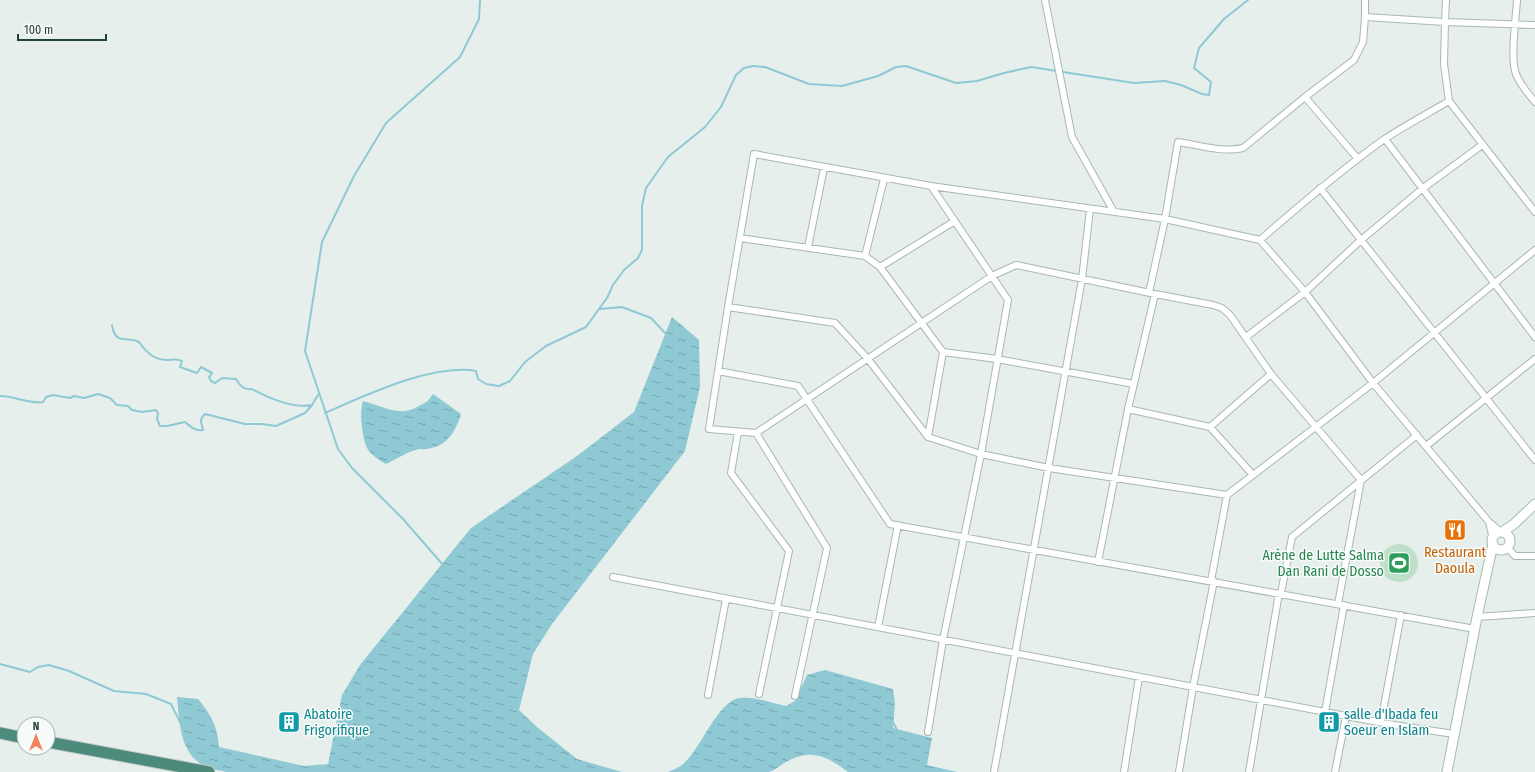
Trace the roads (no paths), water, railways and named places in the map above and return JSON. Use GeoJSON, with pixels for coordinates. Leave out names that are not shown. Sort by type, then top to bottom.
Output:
{"type":"FeatureCollection","features":[{"type":"Feature","properties":{"kind":"highway"},"geometry":{"type":"LineString","coordinates":[[0,733],[16,736]]}},
{"type":"Feature","properties":{"kind":"highway"},"geometry":{"type":"LineString","coordinates":[[56,743],[209,772]]}},
{"type":"Feature","properties":{"kind":"main road"},"geometry":{"type":"LineString","coordinates":[[1447,772],[1489,559],[1498,545],[1496,534],[1504,533],[1535,504]]}},
{"type":"Feature","properties":{"kind":"main road"},"geometry":{"type":"LineString","coordinates":[[1498,545],[1510,543],[1504,533]]}},
{"type":"Feature","properties":{"kind":"street"},"geometry":{"type":"LineString","coordinates":[[1045,0],[1072,137],[1114,212]]}},
{"type":"Feature","properties":{"kind":"street"},"geometry":{"type":"LineString","coordinates":[[1149,293],[1165,219],[1178,142],[1234,150],[1243,148],[1305,97],[1354,60],[1363,42],[1366,0]]}},
{"type":"Feature","properties":{"kind":"street"},"geometry":{"type":"LineString","coordinates":[[1446,0],[1444,64],[1449,101],[1535,212]]}},
{"type":"Feature","properties":{"kind":"street"},"geometry":{"type":"LineString","coordinates":[[1517,0],[1514,61],[1515,72],[1520,84],[1535,102]]}},
{"type":"Feature","properties":{"kind":"street"},"geometry":{"type":"LineString","coordinates":[[1365,17],[1445,22],[1535,25]]}},
{"type":"Feature","properties":{"kind":"street"},"geometry":{"type":"LineString","coordinates":[[1305,97],[1358,159]]}},
{"type":"Feature","properties":{"kind":"street"},"geometry":{"type":"LineString","coordinates":[[1260,240],[1320,188],[1385,139],[1449,101]]}},
{"type":"Feature","properties":{"kind":"street"},"geometry":{"type":"LineString","coordinates":[[1385,139],[1535,337]]}},
{"type":"Feature","properties":{"kind":"street"},"geometry":{"type":"LineString","coordinates":[[1246,337],[1305,292],[1361,240],[1422,189],[1482,145]]}},
{"type":"Feature","properties":{"kind":"street"},"geometry":{"type":"LineString","coordinates":[[1325,712],[1361,480],[1317,426],[1271,374],[1246,337],[1222,308],[1214,305],[1016,265],[992,276],[756,433],[709,428],[754,154],[884,179],[1165,219],[1260,240],[1305,292],[1373,383],[1489,522],[1504,533]]}},
{"type":"Feature","properties":{"kind":"street"},"geometry":{"type":"LineString","coordinates":[[808,247],[824,168]]}},
{"type":"Feature","properties":{"kind":"street"},"geometry":{"type":"LineString","coordinates":[[866,256],[884,179]]}},
{"type":"Feature","properties":{"kind":"street"},"geometry":{"type":"LineString","coordinates":[[928,732],[943,640],[963,536],[981,454],[1008,300],[931,186]]}},
{"type":"Feature","properties":{"kind":"street"},"geometry":{"type":"LineString","coordinates":[[1320,188],[1535,460]]}},
{"type":"Feature","properties":{"kind":"street"},"geometry":{"type":"LineString","coordinates":[[994,772],[1082,279],[1090,209]]}},
{"type":"Feature","properties":{"kind":"street"},"geometry":{"type":"LineString","coordinates":[[880,267],[954,221]]}},
{"type":"Feature","properties":{"kind":"street"},"geometry":{"type":"LineString","coordinates":[[740,238],[866,256],[880,267],[920,324],[943,352],[997,359],[1134,384]]}},
{"type":"Feature","properties":{"kind":"street"},"geometry":{"type":"LineString","coordinates":[[1179,772],[1227,495],[1373,383],[1535,250]]}},
{"type":"Feature","properties":{"kind":"street"},"geometry":{"type":"LineString","coordinates":[[1098,562],[1128,409],[1155,294]]}},
{"type":"Feature","properties":{"kind":"street"},"geometry":{"type":"LineString","coordinates":[[728,307],[835,323],[868,359],[928,437],[981,454],[1049,468],[1227,495]]}},
{"type":"Feature","properties":{"kind":"street"},"geometry":{"type":"LineString","coordinates":[[928,437],[943,352]]}},
{"type":"Feature","properties":{"kind":"street"},"geometry":{"type":"LineString","coordinates":[[1426,446],[1535,359]]}},
{"type":"Feature","properties":{"kind":"street"},"geometry":{"type":"LineString","coordinates":[[718,372],[798,386],[890,524],[1475,629]]}},
{"type":"Feature","properties":{"kind":"street"},"geometry":{"type":"LineString","coordinates":[[1210,427],[1271,374]]}},
{"type":"Feature","properties":{"kind":"street"},"geometry":{"type":"LineString","coordinates":[[1128,409],[1210,427],[1253,475]]}},
{"type":"Feature","properties":{"kind":"street"},"geometry":{"type":"LineString","coordinates":[[738,432],[731,473],[789,551],[759,694]]}},
{"type":"Feature","properties":{"kind":"street"},"geometry":{"type":"LineString","coordinates":[[756,433],[827,548],[795,696]]}},
{"type":"Feature","properties":{"kind":"street"},"geometry":{"type":"LineString","coordinates":[[1249,772],[1280,593],[1292,537],[1417,435]]}},
{"type":"Feature","properties":{"kind":"street"},"geometry":{"type":"LineString","coordinates":[[1489,522],[1498,545],[1515,556],[1535,556]]}},
{"type":"Feature","properties":{"kind":"street"},"geometry":{"type":"LineString","coordinates":[[878,627],[898,525]]}},
{"type":"Feature","properties":{"kind":"street"},"geometry":{"type":"LineString","coordinates":[[613,578],[1346,716],[1454,734]]}},
{"type":"Feature","properties":{"kind":"street"},"geometry":{"type":"LineString","coordinates":[[708,695],[726,599]]}},
{"type":"Feature","properties":{"kind":"street"},"geometry":{"type":"LineString","coordinates":[[1477,617],[1535,613]]}},
{"type":"Feature","properties":{"kind":"street"},"geometry":{"type":"LineString","coordinates":[[1381,722],[1401,615]]}},
{"type":"Feature","properties":{"kind":"street"},"geometry":{"type":"LineString","coordinates":[[1124,772],[1139,677]]}},
{"type":"Feature","properties":{"kind":"street"},"geometry":{"type":"LineString","coordinates":[[1335,772],[1346,716]]}},
{"type":"Feature","properties":{"kind":"water"},"geometry":{"type":"Polygon","coordinates":[[[672,317],[699,340],[700,387],[685,451],[552,624],[533,654],[519,710],[537,727],[577,759],[622,772],[226,772],[208,768],[198,762],[191,755],[186,747],[180,728],[177,697],[198,699],[213,721],[219,747],[304,766],[328,764],[342,695],[360,665],[471,528],[577,456],[634,412],[672,317]]]}},
{"type":"Feature","properties":{"kind":"water"},"geometry":{"type":"Polygon","coordinates":[[[433,394],[461,414],[453,432],[445,442],[433,448],[411,451],[386,464],[371,453],[367,448],[362,431],[361,411],[363,401],[391,410],[405,411],[424,404],[433,394]]]}},
{"type":"Feature","properties":{"kind":"water"},"geometry":{"type":"Polygon","coordinates":[[[825,670],[893,689],[895,703],[893,728],[932,738],[927,765],[957,772],[848,772],[826,758],[803,755],[786,762],[770,772],[668,772],[682,765],[689,758],[717,717],[732,701],[740,698],[751,698],[786,706],[795,701],[807,675],[825,670]]]}},
{"type":"Feature","properties":{"kind":"waterway"},"geometry":{"type":"LineString","coordinates":[[443,565],[403,519],[352,468],[338,449],[305,351],[322,242],[354,176],[386,123],[460,57],[479,19],[480,0]]}},
{"type":"Feature","properties":{"kind":"waterway"},"geometry":{"type":"LineString","coordinates":[[325,413],[379,390],[420,376],[440,372],[459,370],[476,371],[478,379],[486,384],[499,386],[510,381],[525,362],[546,346],[586,327],[607,298],[613,285],[624,270],[638,258],[642,250],[642,206],[646,188],[668,157],[705,127],[721,107],[736,75],[744,68],[753,66],[765,67],[809,84],[842,86],[878,76],[896,67],[906,66],[956,83],[977,81],[1031,67],[1134,83],[1165,81],[1209,95],[1211,82],[1194,68],[1199,48],[1224,19],[1248,0]]}},
{"type":"Feature","properties":{"kind":"waterway"},"geometry":{"type":"LineString","coordinates":[[600,309],[622,307],[651,318],[666,334]]}},
{"type":"Feature","properties":{"kind":"waterway"},"geometry":{"type":"LineString","coordinates":[[112,325],[116,336],[119,338],[139,342],[144,349],[158,359],[176,359],[182,361],[180,367],[197,373],[201,367],[212,373],[209,377],[211,381],[215,383],[222,378],[236,379],[244,388],[252,389],[281,402],[305,406],[312,405],[318,395]]}},
{"type":"Feature","properties":{"kind":"waterway"},"geometry":{"type":"LineString","coordinates":[[0,396],[27,401],[43,402],[46,397],[53,395],[70,398],[74,396],[84,398],[98,394],[110,398],[117,405],[128,406],[132,410],[142,412],[156,410],[158,413],[157,419],[160,426],[185,422],[198,430],[203,430],[201,420],[205,414],[245,424],[276,426],[305,413],[312,405]]}},
{"type":"Feature","properties":{"kind":"waterway"},"geometry":{"type":"LineString","coordinates":[[0,664],[30,672],[38,667],[49,665],[69,671],[114,691],[146,694],[171,704],[182,726]]}},
{"type":"Feature","properties":{"kind":"waterway"},"geometry":{"type":"LineString","coordinates":[[893,722],[898,732]]}},
{"type":"Feature","properties":{"kind":"place","name":"Restaurant Daoula"},"geometry":{"type":"Point","coordinates":[1455,530]}},
{"type":"Feature","properties":{"kind":"place","name":"Arène de Lutte Salma Dan Rani de Dosso"},"geometry":{"type":"Point","coordinates":[1399,563]}},
{"type":"Feature","properties":{"kind":"place","name":"Abatoire Frigorifique"},"geometry":{"type":"Point","coordinates":[289,722]}},
{"type":"Feature","properties":{"kind":"place","name":"salle d'Ibada feu Soeur en Islam"},"geometry":{"type":"Point","coordinates":[1329,722]}}]}
